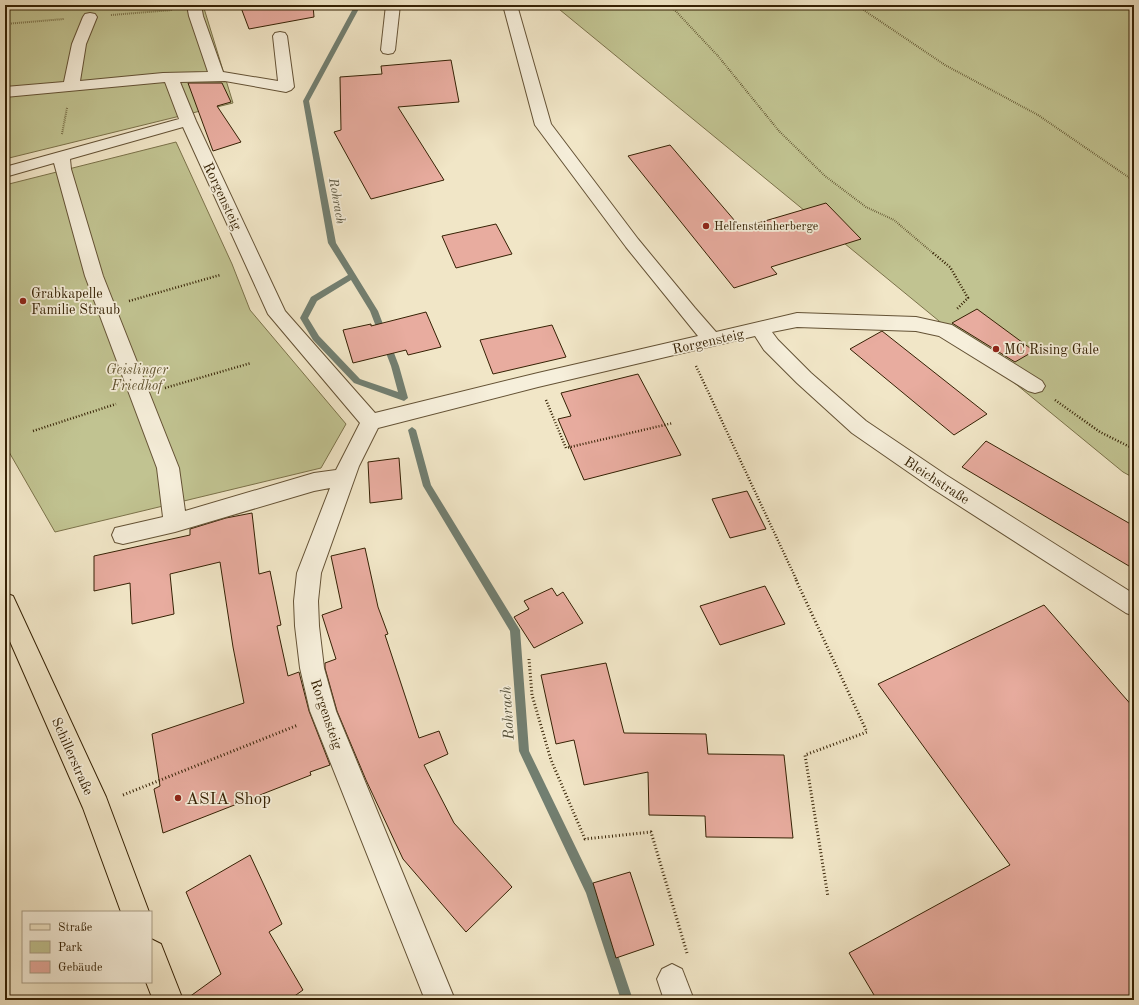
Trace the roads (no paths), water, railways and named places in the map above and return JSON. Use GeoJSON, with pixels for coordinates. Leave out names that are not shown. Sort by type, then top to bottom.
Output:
{"type":"FeatureCollection","features":[{"type":"Feature","properties":{"kind":"main road","name":"Schillerstraße"},"geometry":{"type":"LineString","coordinates":[[5,603],[96,806],[135,911]]}},
{"type":"Feature","properties":{"kind":"main road"},"geometry":{"type":"LineString","coordinates":[[152,957],[168,1000]]}},
{"type":"Feature","properties":{"kind":"street"},"geometry":{"type":"LineString","coordinates":[[388,50],[393,5]]}},
{"type":"Feature","properties":{"kind":"street"},"geometry":{"type":"LineString","coordinates":[[510,5],[543,125],[641,255],[712,340]]}},
{"type":"Feature","properties":{"kind":"street"},"geometry":{"type":"LineString","coordinates":[[195,7],[217,76]]}},
{"type":"Feature","properties":{"kind":"street"},"geometry":{"type":"LineString","coordinates":[[71,86],[79,44],[90,17]]}},
{"type":"Feature","properties":{"kind":"street"},"geometry":{"type":"LineString","coordinates":[[5,92],[171,78],[217,76],[225,76],[286,87],[280,36]]}},
{"type":"Feature","properties":{"kind":"street","name":"Rorgensteig"},"geometry":{"type":"LineString","coordinates":[[171,78],[188,121],[277,314],[371,422]]}},
{"type":"Feature","properties":{"kind":"street"},"geometry":{"type":"LineString","coordinates":[[5,172],[62,148],[188,121]]}},
{"type":"Feature","properties":{"kind":"street"},"geometry":{"type":"LineString","coordinates":[[62,148],[63,169],[94,276],[168,468],[175,523]]}},
{"type":"Feature","properties":{"kind":"street","name":"Rorgensteig"},"geometry":{"type":"LineString","coordinates":[[440,1000],[325,714],[312,668],[307,626],[308,573],[328,524],[348,466],[371,422],[538,380],[797,320],[916,324],[939,328],[945,330],[1035,386]]}},
{"type":"Feature","properties":{"kind":"street","name":"Bleichstraße"},"geometry":{"type":"LineString","coordinates":[[760,329],[771,345],[804,378],[859,427],[938,481],[1134,606]]}},
{"type":"Feature","properties":{"kind":"street"},"geometry":{"type":"LineString","coordinates":[[123,536],[175,523],[314,482],[344,477]]}},
{"type":"Feature","properties":{"kind":"waterway","name":"Rohrach"},"geometry":{"type":"LineString","coordinates":[[358,5],[306,101],[332,243],[374,311],[395,366],[404,398]]}},
{"type":"Feature","properties":{"kind":"waterway"},"geometry":{"type":"LineString","coordinates":[[351,276],[314,299],[304,318],[316,338],[357,381],[403,397]]}},
{"type":"Feature","properties":{"kind":"waterway","name":"Rohrach"},"geometry":{"type":"LineString","coordinates":[[412,430],[427,486],[515,630],[524,751],[591,891],[627,1000]]}},
{"type":"Feature","properties":{"kind":"place","name":"Helfensteinherberge"},"geometry":{"type":"Point","coordinates":[706,226]}},
{"type":"Feature","properties":{"kind":"place","name":"Grabkapelle Familie Straub"},"geometry":{"type":"Point","coordinates":[23,301]}},
{"type":"Feature","properties":{"kind":"place","name":"MC Rising Gale"},"geometry":{"type":"Point","coordinates":[996,349]}},
{"type":"Feature","properties":{"kind":"place","name":"ASIA Shop"},"geometry":{"type":"Point","coordinates":[178,798]}},
{"type":"Feature","properties":{"kind":"park label","name":"Geislinger Friedhof"},"geometry":{"type":"Point","coordinates":[137,378]}}]}
